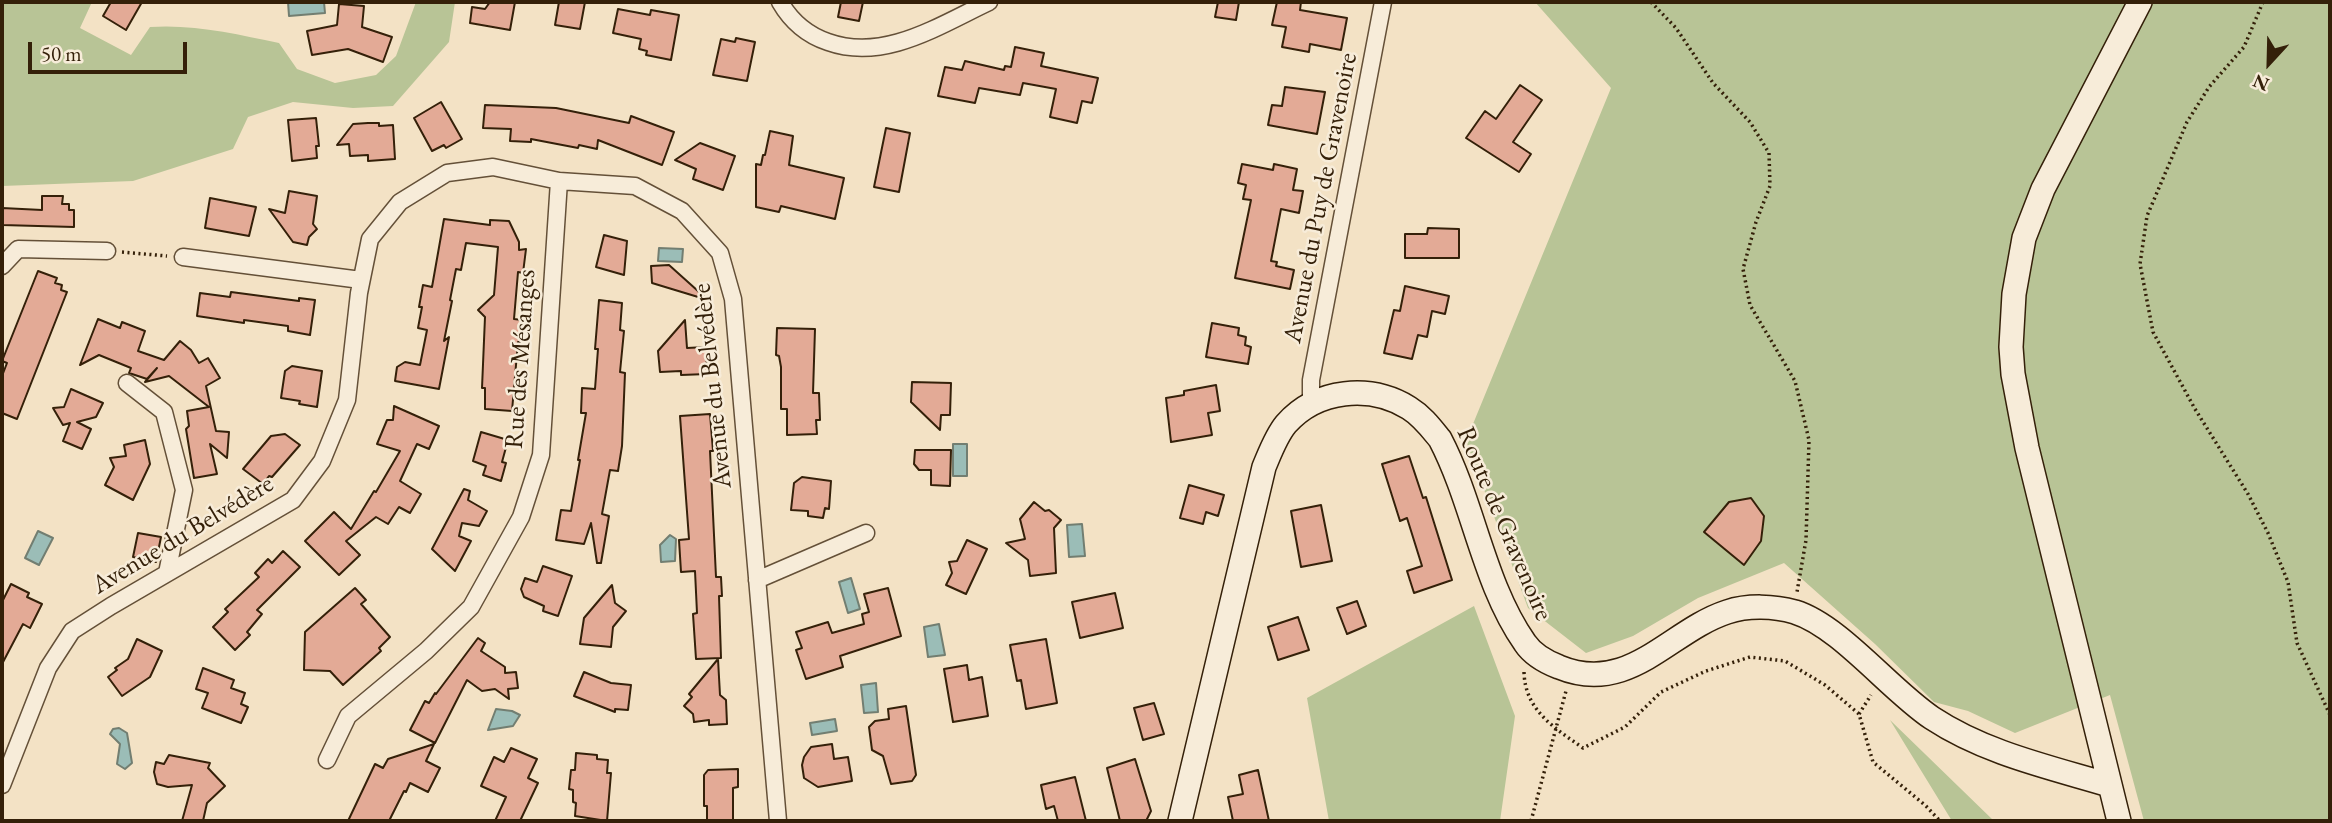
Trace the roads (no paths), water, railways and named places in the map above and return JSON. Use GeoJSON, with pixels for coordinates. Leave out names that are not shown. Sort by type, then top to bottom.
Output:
{"type":"FeatureCollection","features":[{"type":"Feature","properties":{"kind":"street"},"geometry":{"type":"LineString","coordinates":[[780,2],[809,36],[845,49],[879,49],[918,36],[989,2]]}},
{"type":"Feature","properties":{"kind":"street","name":"Avenue du Puy de Gravenoire"},"geometry":{"type":"LineString","coordinates":[[1311,404],[1311,380],[1383,2]]}},
{"type":"Feature","properties":{"kind":"street"},"geometry":{"type":"LineString","coordinates":[[2119,821],[2027,448],[2013,374],[2011,347],[2014,295],[2024,238],[2055,165],[2140,2]]}},
{"type":"Feature","properties":{"kind":"street","name":"Avenue du Belvédère"},"geometry":{"type":"LineString","coordinates":[[2,785],[48,668],[72,631],[293,500],[322,461],[347,400],[361,279],[370,239],[400,202],[447,173],[493,167],[559,181],[635,186],[682,211],[720,253],[733,299],[778,821]]}},
{"type":"Feature","properties":{"kind":"street","name":"Rue des Mésanges"},"geometry":{"type":"LineString","coordinates":[[327,760],[348,716],[426,651],[471,607],[521,517],[541,455],[559,181]]}},
{"type":"Feature","properties":{"kind":"street"},"geometry":{"type":"LineString","coordinates":[[2,267],[18,249],[107,251]]}},
{"type":"Feature","properties":{"kind":"street"},"geometry":{"type":"LineString","coordinates":[[183,257],[361,279]]}},
{"type":"Feature","properties":{"kind":"street"},"geometry":{"type":"LineString","coordinates":[[127,383],[164,412],[184,490],[167,573]]}},
{"type":"Feature","properties":{"kind":"street","name":"Route de Gravenoire"},"geometry":{"type":"LineString","coordinates":[[1180,821],[1264,467],[1285,426],[1321,398],[1349,394],[1378,395],[1411,409],[1431,428],[1444,448],[1500,596],[1524,642],[1542,658],[1570,672],[1601,674],[1636,664],[1711,619],[1735,610],[1774,608],[1793,611],[1824,626],[1907,699],[1964,737],[2007,754],[2109,785]]}},
{"type":"Feature","properties":{"kind":"street"},"geometry":{"type":"LineString","coordinates":[[757,580],[866,533]]}},
{"type":"Feature","properties":{"kind":"water"},"geometry":{"type":"Polygon","coordinates":[[[288,2],[324,2],[325,13],[289,16],[288,2]]]}},
{"type":"Feature","properties":{"kind":"water"},"geometry":{"type":"Polygon","coordinates":[[[659,248],[683,249],[682,262],[658,261],[659,248]]]}},
{"type":"Feature","properties":{"kind":"water"},"geometry":{"type":"Polygon","coordinates":[[[953,444],[967,444],[967,476],[953,476],[953,444]]]}},
{"type":"Feature","properties":{"kind":"water"},"geometry":{"type":"Polygon","coordinates":[[[1082,524],[1085,556],[1069,557],[1067,525],[1082,524]]]}},
{"type":"Feature","properties":{"kind":"water"},"geometry":{"type":"Polygon","coordinates":[[[38,531],[53,538],[39,565],[25,558],[38,531]]]}},
{"type":"Feature","properties":{"kind":"water"},"geometry":{"type":"Polygon","coordinates":[[[670,535],[676,539],[675,561],[661,562],[660,545],[670,535]]]}},
{"type":"Feature","properties":{"kind":"water"},"geometry":{"type":"Polygon","coordinates":[[[851,578],[860,609],[848,613],[839,582],[851,578]]]}},
{"type":"Feature","properties":{"kind":"water"},"geometry":{"type":"Polygon","coordinates":[[[939,624],[945,655],[928,657],[924,627],[939,624]]]}},
{"type":"Feature","properties":{"kind":"water"},"geometry":{"type":"Polygon","coordinates":[[[876,683],[878,712],[864,713],[861,685],[876,683]]]}},
{"type":"Feature","properties":{"kind":"water"},"geometry":{"type":"Polygon","coordinates":[[[496,709],[520,715],[513,726],[488,730],[496,709]]]}},
{"type":"Feature","properties":{"kind":"water"},"geometry":{"type":"Polygon","coordinates":[[[835,719],[837,731],[812,735],[810,723],[835,719]]]}},
{"type":"Feature","properties":{"kind":"water"},"geometry":{"type":"Polygon","coordinates":[[[119,728],[127,733],[132,763],[125,769],[117,764],[120,744],[110,734],[113,729],[119,728]]]}}]}
